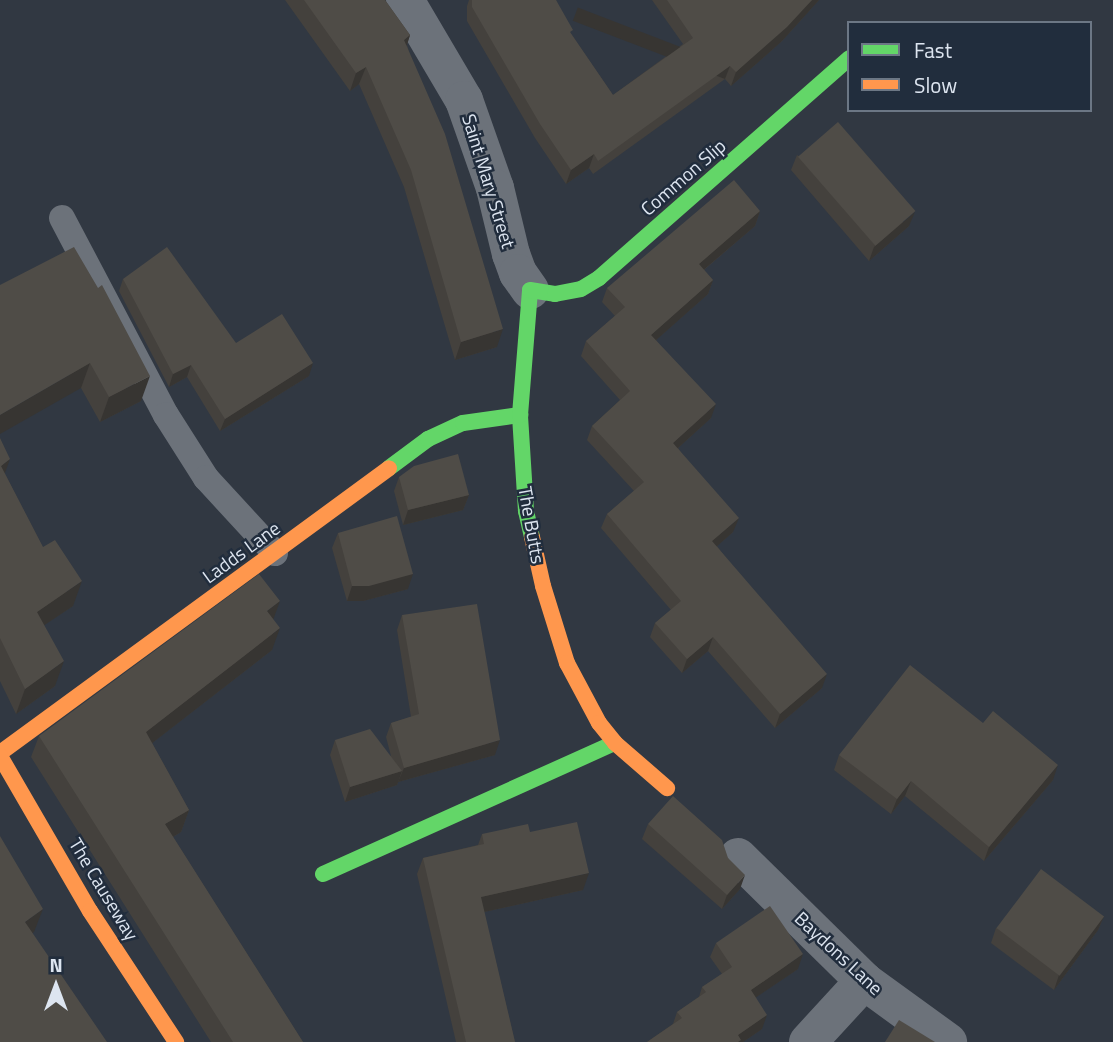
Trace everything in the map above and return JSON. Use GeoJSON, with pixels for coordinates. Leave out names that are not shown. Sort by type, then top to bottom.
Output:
{"type":"FeatureCollection","features":[{"type":"Feature","properties":{"kind":"street","name":"Saint Mary Street"},"geometry":{"type":"LineString","coordinates":[[405,0],[464,100],[495,188],[511,254],[518,273],[530,290]]}},
{"type":"Feature","properties":{"kind":"street","name":"Common Slip"},"geometry":{"type":"LineString","coordinates":[[530,290],[555,294],[581,289],[599,278],[847,60]]}},
{"type":"Feature","properties":{"kind":"street","name":"The Butts"},"geometry":{"type":"LineString","coordinates":[[530,290],[520,415],[526,511],[543,586],[567,663],[599,723],[615,743],[667,788]]}},
{"type":"Feature","properties":{"kind":"street","name":"Ladds Lane"},"geometry":{"type":"LineString","coordinates":[[0,755],[428,439],[471,421],[520,415]]}},
{"type":"Feature","properties":{"kind":"street"},"geometry":{"type":"LineString","coordinates":[[323,874],[615,743]]}},
{"type":"Feature","properties":{"kind":"street","name":"The Causeway"},"geometry":{"type":"LineString","coordinates":[[0,755],[90,911],[176,1042]]}},
{"type":"Feature","properties":{"kind":"street","name":"Baydons Lane"},"geometry":{"type":"LineString","coordinates":[[737,857],[864,981],[948,1042]]}},
{"type":"Feature","properties":{"kind":"street"},"geometry":{"type":"LineString","coordinates":[[808,1042],[864,981]]}},
{"type":"Feature","properties":{"kind":"lane"},"geometry":{"type":"LineString","coordinates":[[62,218],[166,415],[200,468],[275,553]]}},
{"type":"Feature","properties":{"kind":"building"},"geometry":{"type":"Polygon","coordinates":[[[304,0],[385,0],[410,35],[404,40],[445,134],[503,329],[461,342],[411,170],[366,67],[356,73],[304,0]]]}},
{"type":"Feature","properties":{"kind":"building"},"geometry":{"type":"Polygon","coordinates":[[[472,0],[556,0],[573,30],[570,32],[613,95],[693,38],[667,0],[812,0],[787,27],[736,72],[730,66],[598,161],[594,154],[571,170],[540,124],[472,7],[472,0]]]}},
{"type":"Feature","properties":{"kind":"building"},"geometry":{"type":"Polygon","coordinates":[[[838,122],[915,211],[875,246],[798,157],[838,122]]]}},
{"type":"Feature","properties":{"kind":"building"},"geometry":{"type":"Polygon","coordinates":[[[734,180],[760,211],[699,264],[713,280],[651,335],[716,404],[673,443],[739,518],[712,541],[827,674],[780,714],[713,637],[687,659],[655,623],[681,601],[607,514],[644,482],[592,426],[630,391],[586,341],[625,307],[607,288],[734,180]]]}},
{"type":"Feature","properties":{"kind":"building"},"geometry":{"type":"Polygon","coordinates":[[[74,247],[98,288],[102,285],[150,376],[109,397],[90,363],[0,415],[0,285],[74,247]]]}},
{"type":"Feature","properties":{"kind":"building"},"geometry":{"type":"Polygon","coordinates":[[[167,247],[236,343],[282,314],[313,363],[225,419],[191,365],[173,374],[123,279],[167,247]]]}},
{"type":"Feature","properties":{"kind":"building"},"geometry":{"type":"Polygon","coordinates":[[[0,438],[10,459],[1,466],[43,547],[55,540],[82,581],[37,612],[64,661],[25,689],[0,638],[0,438]]]}},
{"type":"Feature","properties":{"kind":"building"},"geometry":{"type":"Polygon","coordinates":[[[458,454],[469,495],[408,510],[399,477],[414,466],[458,454]]]}},
{"type":"Feature","properties":{"kind":"building"},"geometry":{"type":"Polygon","coordinates":[[[397,516],[413,574],[369,586],[352,586],[338,533],[397,516]]]}},
{"type":"Feature","properties":{"kind":"building"},"geometry":{"type":"Polygon","coordinates":[[[259,574],[280,601],[267,611],[280,628],[146,732],[189,810],[165,824],[303,1042],[233,1042],[39,736],[259,574]]]}},
{"type":"Feature","properties":{"kind":"building"},"geometry":{"type":"Polygon","coordinates":[[[477,604],[500,740],[404,768],[391,723],[419,714],[402,615],[477,604]]]}},
{"type":"Feature","properties":{"kind":"building"},"geometry":{"type":"Polygon","coordinates":[[[910,665],[983,723],[993,711],[1058,765],[989,847],[911,781],[897,799],[839,755],[910,665]]]}},
{"type":"Feature","properties":{"kind":"building"},"geometry":{"type":"Polygon","coordinates":[[[370,729],[402,771],[350,787],[335,740],[370,729]]]}},
{"type":"Feature","properties":{"kind":"building"},"geometry":{"type":"Polygon","coordinates":[[[673,796],[722,840],[728,858],[745,875],[727,895],[648,824],[673,796]]]}},
{"type":"Feature","properties":{"kind":"building"},"geometry":{"type":"Polygon","coordinates":[[[577,822],[589,873],[481,897],[515,1042],[466,1042],[423,858],[484,844],[482,834],[528,824],[530,832],[577,822]]]}},
{"type":"Feature","properties":{"kind":"building"},"geometry":{"type":"Polygon","coordinates":[[[0,836],[43,909],[25,922],[107,1042],[0,1042],[0,836]]]}},
{"type":"Feature","properties":{"kind":"building"},"geometry":{"type":"Polygon","coordinates":[[[1041,869],[1104,917],[1060,976],[996,928],[1041,869]]]}},
{"type":"Feature","properties":{"kind":"building"},"geometry":{"type":"Polygon","coordinates":[[[770,906],[803,954],[751,990],[767,1015],[738,1035],[741,1040],[738,1042],[647,1042],[682,1018],[677,1012],[706,992],[702,987],[732,967],[716,943],[770,906]]]}},
{"type":"Feature","properties":{"kind":"building"},"geometry":{"type":"Polygon","coordinates":[[[899,1020],[935,1042],[885,1042],[899,1020]]]}},
{"type":"Feature","properties":{"kind":"traffic: fast"},"geometry":{"type":"LineString","coordinates":[[532,537],[526,511],[520,415],[530,290],[555,294],[581,289],[599,278],[847,60]]}},
{"type":"Feature","properties":{"kind":"traffic: fast"},"geometry":{"type":"LineString","coordinates":[[389,468],[428,439],[463,423],[520,415]]}},
{"type":"Feature","properties":{"kind":"traffic: fast"},"geometry":{"type":"LineString","coordinates":[[323,874],[615,743]]}},
{"type":"Feature","properties":{"kind":"traffic: slow"},"geometry":{"type":"LineString","coordinates":[[0,753],[389,468]]}},
{"type":"Feature","properties":{"kind":"traffic: slow"},"geometry":{"type":"LineString","coordinates":[[532,537],[543,586],[567,663],[599,723],[615,743],[667,788]]}},
{"type":"Feature","properties":{"kind":"traffic: slow"},"geometry":{"type":"LineString","coordinates":[[0,756],[90,911],[176,1042]]}}]}
